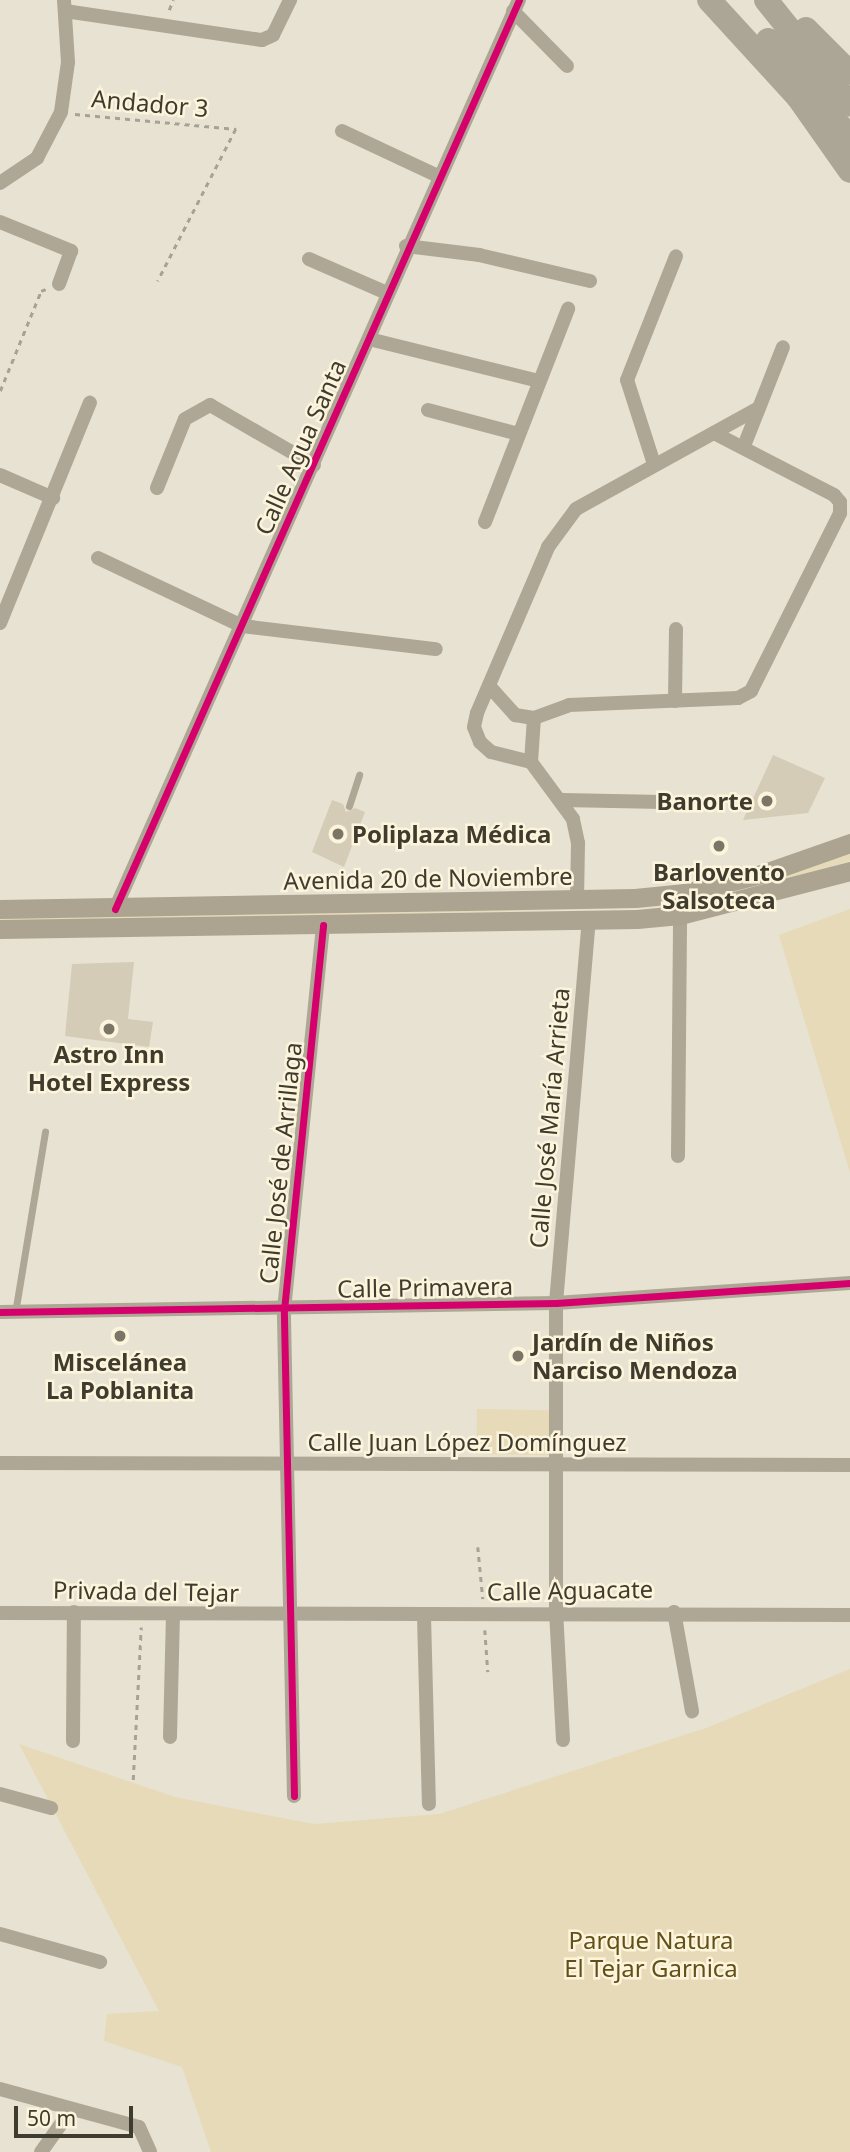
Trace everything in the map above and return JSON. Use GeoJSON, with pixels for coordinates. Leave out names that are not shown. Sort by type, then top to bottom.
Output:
{"type":"FeatureCollection","features":[{"type":"Feature","properties":{"kind":"highway"},"geometry":{"type":"LineString","coordinates":[[709,0],[798,97],[850,171]]}},
{"type":"Feature","properties":{"kind":"highway"},"geometry":{"type":"LineString","coordinates":[[724,0],[798,71],[850,138]]}},
{"type":"Feature","properties":{"kind":"highway"},"geometry":{"type":"LineString","coordinates":[[766,0],[850,105]]}},
{"type":"Feature","properties":{"kind":"highway"},"geometry":{"type":"LineString","coordinates":[[775,0],[850,73]]}},
{"type":"Feature","properties":{"kind":"main road","name":"Avenida 20 de Noviembre"},"geometry":{"type":"LineString","coordinates":[[0,909],[577,900],[685,893],[762,874],[850,843]]}},
{"type":"Feature","properties":{"kind":"main road","name":"Avenida 20 de Noviembre"},"geometry":{"type":"LineString","coordinates":[[0,929],[323,925],[680,915],[850,871]]}},
{"type":"Feature","properties":{"kind":"street"},"geometry":{"type":"LineString","coordinates":[[0,183],[37,158],[61,112],[68,62],[65,5],[262,40],[273,35],[290,0]]}},
{"type":"Feature","properties":{"kind":"street"},"geometry":{"type":"LineString","coordinates":[[516,6],[567,66]]}},
{"type":"Feature","properties":{"kind":"street","name":"Calle Agua Santa"},"geometry":{"type":"LineString","coordinates":[[115,909],[314,465],[406,246],[516,6]]}},
{"type":"Feature","properties":{"kind":"street"},"geometry":{"type":"LineString","coordinates":[[342,131],[438,176]]}},
{"type":"Feature","properties":{"kind":"street"},"geometry":{"type":"LineString","coordinates":[[0,222],[71,251],[59,284]]}},
{"type":"Feature","properties":{"kind":"street"},"geometry":{"type":"LineString","coordinates":[[406,246],[479,255],[590,281]]}},
{"type":"Feature","properties":{"kind":"street"},"geometry":{"type":"LineString","coordinates":[[654,464],[626,380],[676,256]]}},
{"type":"Feature","properties":{"kind":"street"},"geometry":{"type":"LineString","coordinates":[[309,259],[387,293]]}},
{"type":"Feature","properties":{"kind":"street"},"geometry":{"type":"LineString","coordinates":[[485,522],[568,309]]}},
{"type":"Feature","properties":{"kind":"street"},"geometry":{"type":"LineString","coordinates":[[369,339],[539,381]]}},
{"type":"Feature","properties":{"kind":"street"},"geometry":{"type":"LineString","coordinates":[[744,446],[783,347]]}},
{"type":"Feature","properties":{"kind":"street"},"geometry":{"type":"LineString","coordinates":[[0,623],[90,404]]}},
{"type":"Feature","properties":{"kind":"street"},"geometry":{"type":"LineString","coordinates":[[157,488],[185,419],[209,405],[314,465]]}},
{"type":"Feature","properties":{"kind":"street"},"geometry":{"type":"LineString","coordinates":[[577,900],[578,843],[573,819],[562,800],[531,762],[491,752],[480,742],[474,727],[548,547],[576,509],[757,409]]}},
{"type":"Feature","properties":{"kind":"street"},"geometry":{"type":"LineString","coordinates":[[428,410],[519,434]]}},
{"type":"Feature","properties":{"kind":"street"},"geometry":{"type":"LineString","coordinates":[[490,687],[501,705],[515,715],[534,719],[569,705],[738,698],[751,691],[840,513],[834,495],[744,446],[714,433]]}},
{"type":"Feature","properties":{"kind":"street"},"geometry":{"type":"LineString","coordinates":[[0,475],[53,498]]}},
{"type":"Feature","properties":{"kind":"street"},"geometry":{"type":"LineString","coordinates":[[99,558],[242,626],[436,649]]}},
{"type":"Feature","properties":{"kind":"street"},"geometry":{"type":"LineString","coordinates":[[675,701],[676,629]]}},
{"type":"Feature","properties":{"kind":"street"},"geometry":{"type":"LineString","coordinates":[[531,762],[534,719]]}},
{"type":"Feature","properties":{"kind":"street"},"geometry":{"type":"LineString","coordinates":[[562,800],[663,802]]}},
{"type":"Feature","properties":{"kind":"street"},"geometry":{"type":"LineString","coordinates":[[678,1156],[680,915]]}},
{"type":"Feature","properties":{"kind":"street","name":"Calle José María Arrieta"},"geometry":{"type":"LineString","coordinates":[[563,1740],[556,1612],[556,1303],[589,919]]}},
{"type":"Feature","properties":{"kind":"street","name":"Calle José de Arrillaga"},"geometry":{"type":"LineString","coordinates":[[294,1796],[284,1310],[323,925]]}},
{"type":"Feature","properties":{"kind":"street","name":"Calle Primavera"},"geometry":{"type":"LineString","coordinates":[[7,1313],[556,1303],[850,1283]]}},
{"type":"Feature","properties":{"kind":"street","name":"Calle Juan López Domínguez"},"geometry":{"type":"LineString","coordinates":[[0,1462],[850,1465]]}},
{"type":"Feature","properties":{"kind":"street"},"geometry":{"type":"LineString","coordinates":[[73,1741],[74,1612]]}},
{"type":"Feature","properties":{"kind":"street","name":"Calle Aguacate"},"geometry":{"type":"LineString","coordinates":[[291,1616],[556,1612],[850,1615]]}},
{"type":"Feature","properties":{"kind":"street"},"geometry":{"type":"LineString","coordinates":[[674,1612],[692,1711]]}},
{"type":"Feature","properties":{"kind":"street","name":"Privada del Tejar"},"geometry":{"type":"LineString","coordinates":[[0,1613],[291,1616]]}},
{"type":"Feature","properties":{"kind":"street"},"geometry":{"type":"LineString","coordinates":[[170,1737],[173,1614]]}},
{"type":"Feature","properties":{"kind":"street"},"geometry":{"type":"LineString","coordinates":[[424,1616],[429,1804]]}},
{"type":"Feature","properties":{"kind":"street"},"geometry":{"type":"LineString","coordinates":[[0,1794],[51,1808]]}},
{"type":"Feature","properties":{"kind":"street"},"geometry":{"type":"LineString","coordinates":[[0,1934],[100,1962]]}},
{"type":"Feature","properties":{"kind":"street"},"geometry":{"type":"LineString","coordinates":[[0,2089],[139,2127],[150,2152]]}},
{"type":"Feature","properties":{"kind":"street"},"geometry":{"type":"LineString","coordinates":[[41,2152],[71,2110]]}},
{"type":"Feature","properties":{"kind":"lane"},"geometry":{"type":"LineString","coordinates":[[349,806],[359,775]]}},
{"type":"Feature","properties":{"kind":"lane"},"geometry":{"type":"LineString","coordinates":[[7,1313],[45,1131]]}},
{"type":"Feature","properties":{"kind":"path"},"geometry":{"type":"LineString","coordinates":[[0,391],[41,291],[59,284]]}},
{"type":"Feature","properties":{"kind":"path"},"geometry":{"type":"LineString","coordinates":[[133,1780],[141,1613]]}},
{"type":"Feature","properties":{"kind":"green space"},"geometry":{"type":"Polygon","coordinates":[[[850,854],[850,861],[812,872],[689,903],[647,908],[0,923],[0,918],[688,900],[760,885],[850,854]]]}},
{"type":"Feature","properties":{"kind":"green space"},"geometry":{"type":"Polygon","coordinates":[[[850,909],[850,1173],[779,935],[850,909]]]}},
{"type":"Feature","properties":{"kind":"green space"},"geometry":{"type":"Polygon","coordinates":[[[477,1409],[559,1410],[558,1455],[476,1454],[477,1409]]]}},
{"type":"Feature","properties":{"kind":"green space","name":"Parque Natura El Tejar Garnica"},"geometry":{"type":"Polygon","coordinates":[[[850,1669],[850,2152],[211,2152],[182,2067],[104,2041],[107,2014],[159,2011],[19,1744],[175,1797],[315,1824],[439,1814],[706,1728],[850,1669]]]}},
{"type":"Feature","properties":{"kind":"building"},"geometry":{"type":"Polygon","coordinates":[[[773,755],[825,778],[808,813],[743,820],[773,755]]]}},
{"type":"Feature","properties":{"kind":"building","name":"Poliplaza Médica"},"geometry":{"type":"Polygon","coordinates":[[[332,800],[343,804],[346,812],[355,808],[365,812],[344,867],[312,852],[332,800]]]}},
{"type":"Feature","properties":{"kind":"building"},"geometry":{"type":"Polygon","coordinates":[[[134,962],[128,1019],[153,1022],[149,1047],[65,1036],[72,964],[134,962]]]}},
{"type":"Feature","properties":{"kind":"cycle path"},"geometry":{"type":"LineString","coordinates":[[115,909],[519,0]]}},
{"type":"Feature","properties":{"kind":"cycle path"},"geometry":{"type":"LineString","coordinates":[[294,1796],[284,1310],[323,925]]}},
{"type":"Feature","properties":{"kind":"cycle path"},"geometry":{"type":"LineString","coordinates":[[0,1312],[556,1303],[850,1283]]}},
{"type":"Feature","properties":{"kind":"place","name":"Banorte"},"geometry":{"type":"Point","coordinates":[767,801]}},
{"type":"Feature","properties":{"kind":"place","name":"Poliplaza Médica"},"geometry":{"type":"Point","coordinates":[338,834]}},
{"type":"Feature","properties":{"kind":"place","name":"Barlovento Salsoteca"},"geometry":{"type":"Point","coordinates":[719,846]}},
{"type":"Feature","properties":{"kind":"place","name":"Astro Inn Hotel Express"},"geometry":{"type":"Point","coordinates":[109,1029]}},
{"type":"Feature","properties":{"kind":"place","name":"Miscelánea La Poblanita"},"geometry":{"type":"Point","coordinates":[120,1336]}},
{"type":"Feature","properties":{"kind":"place","name":"Jardín de Niños Narciso Mendoza"},"geometry":{"type":"Point","coordinates":[518,1356]}}]}
